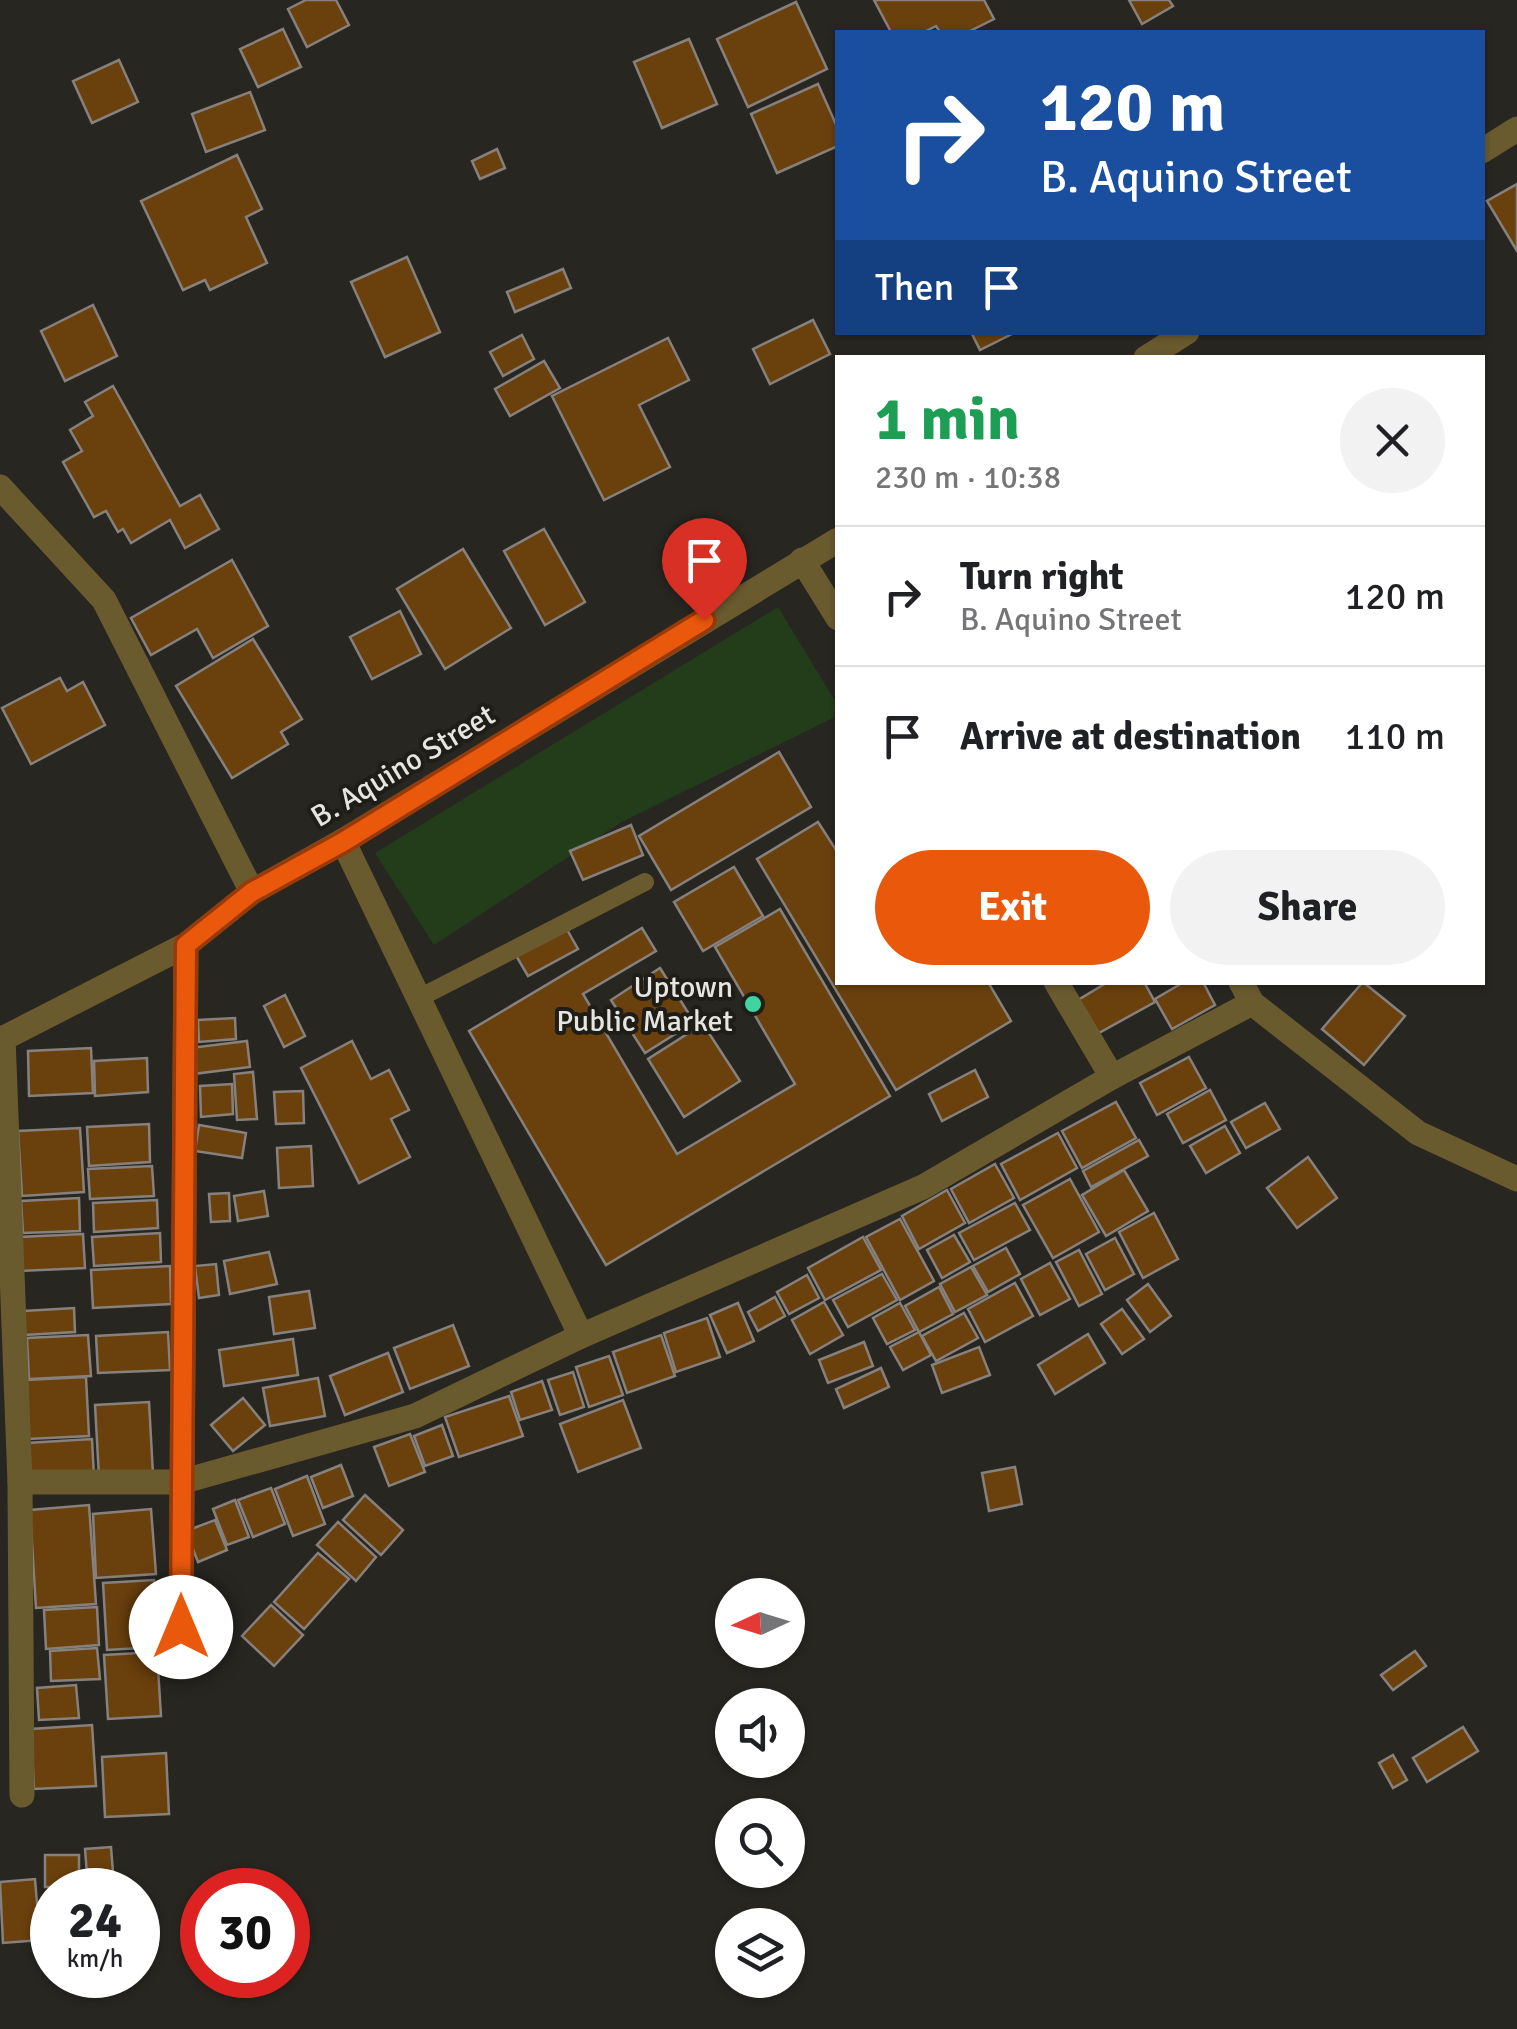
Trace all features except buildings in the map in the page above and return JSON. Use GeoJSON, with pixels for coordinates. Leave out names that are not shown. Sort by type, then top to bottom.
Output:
{"type":"FeatureCollection","features":[{"type":"Feature","properties":{"kind":"street"},"geometry":{"type":"LineString","coordinates":[[1485,148],[1517,130]]}},
{"type":"Feature","properties":{"kind":"street"},"geometry":{"type":"LineString","coordinates":[[1151,355],[1182,335]]}},
{"type":"Feature","properties":{"kind":"street"},"geometry":{"type":"LineString","coordinates":[[0,487],[104,600],[252,892]]}},
{"type":"Feature","properties":{"kind":"street","name":"B. Aquino Street"},"geometry":{"type":"LineString","coordinates":[[2,1039],[186,945],[252,892],[343,842],[835,542]]}},
{"type":"Feature","properties":{"kind":"street"},"geometry":{"type":"LineString","coordinates":[[802,560],[835,613]]}},
{"type":"Feature","properties":{"kind":"street"},"geometry":{"type":"LineString","coordinates":[[343,842],[421,996],[581,1336]]}},
{"type":"Feature","properties":{"kind":"street"},"geometry":{"type":"LineString","coordinates":[[181,1627],[186,945]]}},
{"type":"Feature","properties":{"kind":"street"},"geometry":{"type":"LineString","coordinates":[[1058,985],[1112,1076]]}},
{"type":"Feature","properties":{"kind":"street"},"geometry":{"type":"LineString","coordinates":[[20,1482],[181,1482],[415,1416],[581,1336],[923,1187],[1247,993],[1418,1133],[1517,1178]]}},
{"type":"Feature","properties":{"kind":"street"},"geometry":{"type":"LineString","coordinates":[[2,1039],[20,1482],[22,1795]]}},
{"type":"Feature","properties":{"kind":"lane"},"geometry":{"type":"LineString","coordinates":[[421,996],[646,882]]}},
{"type":"Feature","properties":{"kind":"green space"},"geometry":{"type":"Polygon","coordinates":[[[778,607],[835,701],[835,717],[620,823],[434,945],[375,853],[778,607]]]}},
{"type":"Feature","properties":{"kind":"place","name":"Uptown Public Market"},"geometry":{"type":"Point","coordinates":[753,1004]}},
{"type":"Feature","properties":{"kind":"route"},"geometry":{"type":"LineString","coordinates":[[181,1627],[186,945],[252,892],[343,842],[704,620]]}}]}
